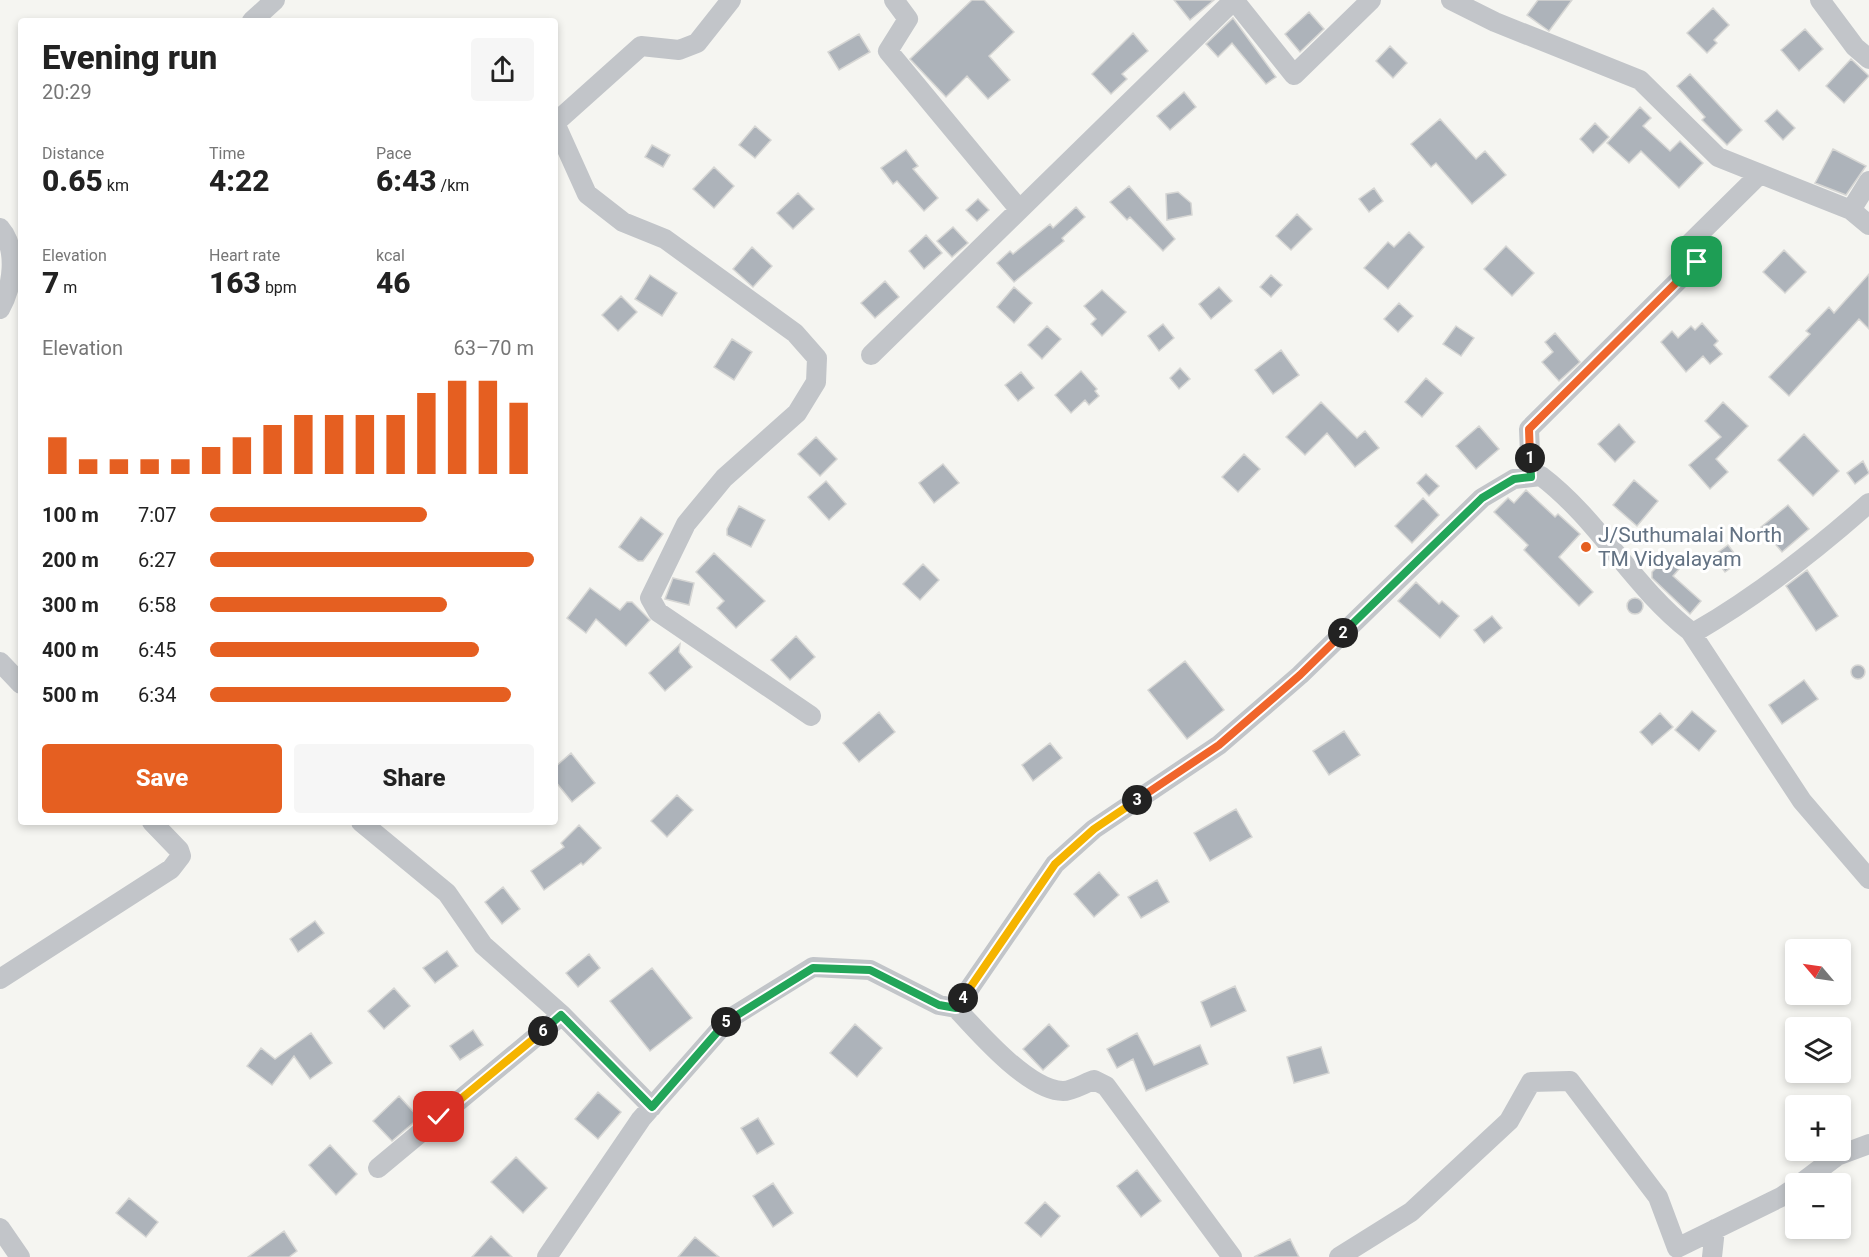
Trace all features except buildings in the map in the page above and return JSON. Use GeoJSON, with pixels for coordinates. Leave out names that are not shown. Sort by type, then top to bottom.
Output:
{"type":"FeatureCollection","features":[{"type":"Feature","properties":{"kind":"street"},"geometry":{"type":"LineString","coordinates":[[255,18],[275,0]]}},
{"type":"Feature","properties":{"kind":"street"},"geometry":{"type":"LineString","coordinates":[[558,120],[641,46],[679,50],[697,43],[730,0]]}},
{"type":"Feature","properties":{"kind":"street"},"geometry":{"type":"LineString","coordinates":[[894,0],[908,19],[888,51],[1020,209]]}},
{"type":"Feature","properties":{"kind":"street"},"geometry":{"type":"LineString","coordinates":[[871,355],[1227,3],[1234,0],[1294,75],[1371,0]]}},
{"type":"Feature","properties":{"kind":"street"},"geometry":{"type":"LineString","coordinates":[[1451,0],[1495,22],[1640,80],[1718,157],[1851,210],[1869,225]]}},
{"type":"Feature","properties":{"kind":"street"},"geometry":{"type":"LineString","coordinates":[[1820,0],[1855,47],[1869,59]]}},
{"type":"Feature","properties":{"kind":"street"},"geometry":{"type":"LineString","coordinates":[[558,130],[587,194],[624,222],[665,239],[795,333],[817,358],[816,382],[797,413],[724,478],[686,524],[650,598],[658,612],[811,716]]}},
{"type":"Feature","properties":{"kind":"street"},"geometry":{"type":"LineString","coordinates":[[1531,477],[1529,429],[1697,262],[1687,246],[1760,174]]}},
{"type":"Feature","properties":{"kind":"street"},"geometry":{"type":"LineString","coordinates":[[1851,210],[1869,181]]}},
{"type":"Feature","properties":{"kind":"street"},"geometry":{"type":"LineString","coordinates":[[0,309],[17,269],[10,231]]}},
{"type":"Feature","properties":{"kind":"street"},"geometry":{"type":"LineString","coordinates":[[956,1008],[1055,864],[1094,829],[1219,745],[1300,675],[1482,498],[1514,479],[1541,476],[1566,495],[1662,610],[1690,631],[1802,801],[1868,876]]}},
{"type":"Feature","properties":{"kind":"street"},"geometry":{"type":"LineString","coordinates":[[1690,631],[1695,632],[1722,617],[1838,531],[1869,503]]}},
{"type":"Feature","properties":{"kind":"street"},"geometry":{"type":"LineString","coordinates":[[0,662],[18,681]]}},
{"type":"Feature","properties":{"kind":"street"},"geometry":{"type":"LineString","coordinates":[[0,979],[171,869],[181,856],[179,850],[155,825]]}},
{"type":"Feature","properties":{"kind":"street"},"geometry":{"type":"LineString","coordinates":[[365,825],[447,893],[483,945],[561,1015],[652,1107]]}},
{"type":"Feature","properties":{"kind":"street"},"geometry":{"type":"LineString","coordinates":[[547,1257],[652,1107],[729,1019],[813,968],[870,970],[939,1005],[956,1008],[1003,1058],[1045,1086],[1064,1091],[1094,1080],[1106,1086],[1232,1257]]}},
{"type":"Feature","properties":{"kind":"street"},"geometry":{"type":"LineString","coordinates":[[378,1168],[561,1015]]}},
{"type":"Feature","properties":{"kind":"street"},"geometry":{"type":"LineString","coordinates":[[1338,1257],[1411,1212],[1509,1121],[1531,1082],[1570,1082],[1658,1197],[1677,1248],[1785,1194]]}},
{"type":"Feature","properties":{"kind":"street"},"geometry":{"type":"LineString","coordinates":[[1815,1173],[1837,1156],[1869,1144]]}},
{"type":"Feature","properties":{"kind":"street"},"geometry":{"type":"LineString","coordinates":[[0,1228],[20,1257]]}},
{"type":"Feature","properties":{"kind":"street"},"geometry":{"type":"LineString","coordinates":[[1712,1257],[1715,1229]]}},
{"type":"Feature","properties":{"kind":"place","name":"J/Suthumalai North TM Vidyalayam"},"geometry":{"type":"Point","coordinates":[1586,547]}},
{"type":"Feature","properties":{"kind":"route"},"geometry":{"type":"LineString","coordinates":[[439,1117],[561,1015],[652,1107],[729,1019],[813,968],[870,970],[939,1005],[956,1008],[1055,864],[1094,829],[1219,745],[1300,675],[1482,498],[1514,479],[1531,477],[1529,429],[1697,262]]}}]}
